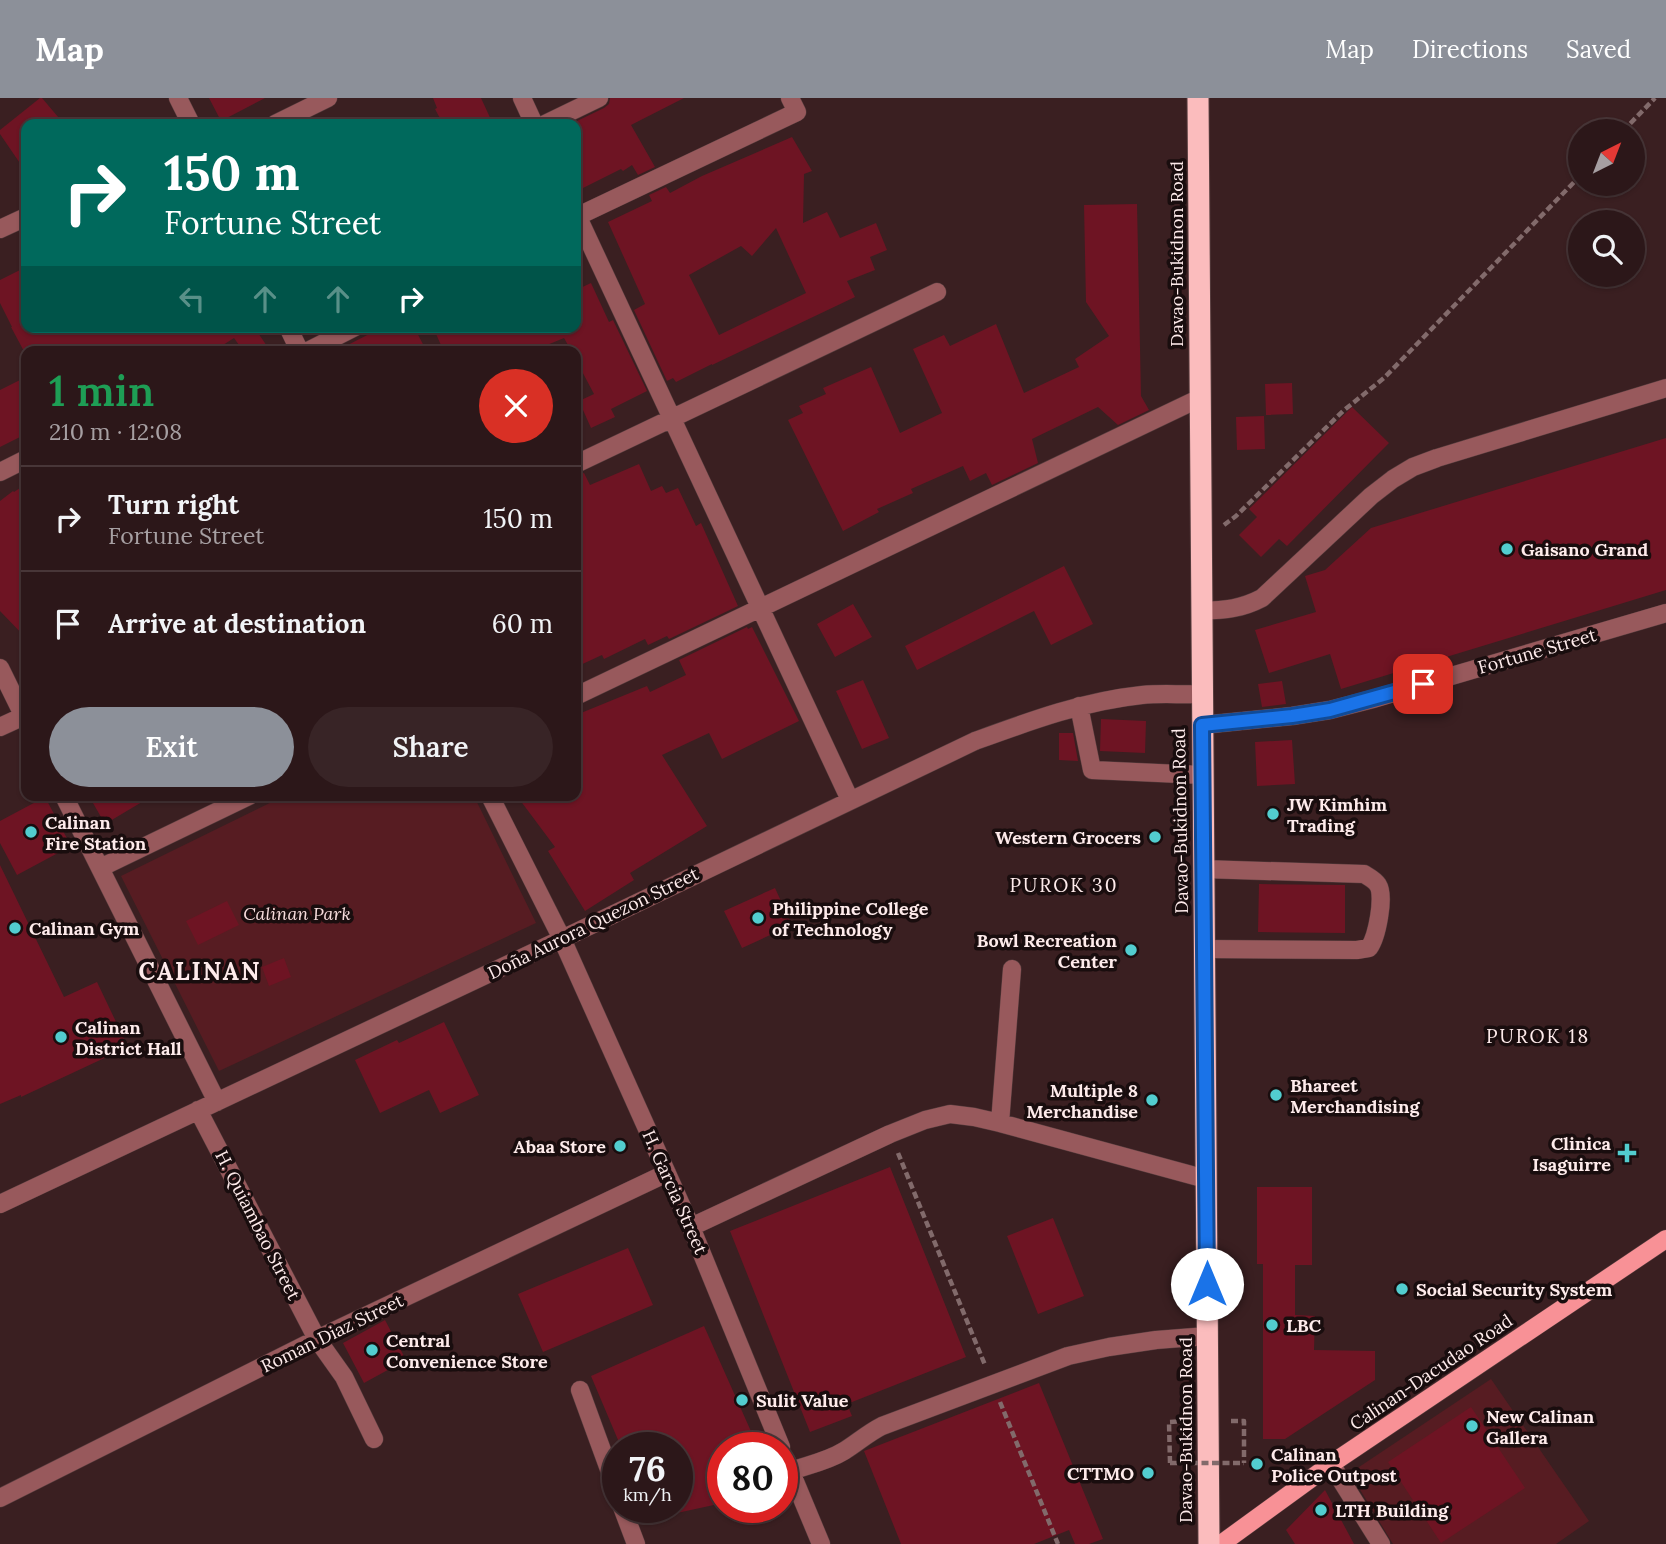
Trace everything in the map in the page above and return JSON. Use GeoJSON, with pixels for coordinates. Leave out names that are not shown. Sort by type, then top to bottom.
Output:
{"type":"FeatureCollection","features":[{"type":"Feature","properties":{"kind":"highway","name":"Davao-Bukidnon Road"},"geometry":{"type":"LineString","coordinates":[[1198,98],[1209,1544]]}},
{"type":"Feature","properties":{"kind":"main road","name":"Calinan-Dacudao Road"},"geometry":{"type":"LineString","coordinates":[[1221,1544],[1331,1464],[1666,1239]]}},
{"type":"Feature","properties":{"kind":"street"},"geometry":{"type":"LineString","coordinates":[[178,98],[188,119]]}},
{"type":"Feature","properties":{"kind":"street"},"geometry":{"type":"LineString","coordinates":[[285,119],[328,98]]}},
{"type":"Feature","properties":{"kind":"street"},"geometry":{"type":"LineString","coordinates":[[522,98],[532,119]]}},
{"type":"Feature","properties":{"kind":"street"},"geometry":{"type":"LineString","coordinates":[[556,119],[600,98]]}},
{"type":"Feature","properties":{"kind":"street"},"geometry":{"type":"LineString","coordinates":[[581,213],[797,112],[790,98]]}},
{"type":"Feature","properties":{"kind":"street"},"geometry":{"type":"LineString","coordinates":[[0,229],[21,219]]}},
{"type":"Feature","properties":{"kind":"street"},"geometry":{"type":"LineString","coordinates":[[581,225],[850,800]]}},
{"type":"Feature","properties":{"kind":"street"},"geometry":{"type":"LineString","coordinates":[[581,462],[937,292]]}},
{"type":"Feature","properties":{"kind":"street"},"geometry":{"type":"LineString","coordinates":[[318,346],[343,333]]}},
{"type":"Feature","properties":{"kind":"street"},"geometry":{"type":"LineString","coordinates":[[1201,611],[1234,609],[1262,598],[1371,496],[1413,467],[1666,388]]}},
{"type":"Feature","properties":{"kind":"street"},"geometry":{"type":"LineString","coordinates":[[581,694],[1200,398]]}},
{"type":"Feature","properties":{"kind":"street"},"geometry":{"type":"LineString","coordinates":[[0,472],[21,462]]}},
{"type":"Feature","properties":{"kind":"street","name":"Fortune Street"},"geometry":{"type":"LineString","coordinates":[[1202,725],[1292,716],[1341,707],[1666,613]]}},
{"type":"Feature","properties":{"kind":"street"},"geometry":{"type":"LineString","coordinates":[[0,668],[21,710]]}},
{"type":"Feature","properties":{"kind":"street","name":"Doña Aurora Quezon Street"},"geometry":{"type":"LineString","coordinates":[[0,1204],[975,741],[1091,703],[1144,695],[1202,694]]}},
{"type":"Feature","properties":{"kind":"street"},"geometry":{"type":"LineString","coordinates":[[1079,706],[1092,770],[1202,775]]}},
{"type":"Feature","properties":{"kind":"street"},"geometry":{"type":"LineString","coordinates":[[0,727],[21,719]]}},
{"type":"Feature","properties":{"kind":"street"},"geometry":{"type":"LineString","coordinates":[[66,801],[217,1102]]}},
{"type":"Feature","properties":{"kind":"street"},"geometry":{"type":"LineString","coordinates":[[100,868],[239,801]]}},
{"type":"Feature","properties":{"kind":"street","name":"H. Garcia Street"},"geometry":{"type":"LineString","coordinates":[[493,801],[562,939],[667,1173],[775,1432]]}},
{"type":"Feature","properties":{"kind":"street"},"geometry":{"type":"LineString","coordinates":[[1203,869],[1364,874],[1379,886],[1382,895],[1375,941],[1369,948],[1204,949]]}},
{"type":"Feature","properties":{"kind":"street"},"geometry":{"type":"LineString","coordinates":[[1000,1123],[1012,969]]}},
{"type":"Feature","properties":{"kind":"street","name":"H. Quiambao Street"},"geometry":{"type":"LineString","coordinates":[[198,1111],[317,1339],[344,1377],[374,1439]]}},
{"type":"Feature","properties":{"kind":"street"},"geometry":{"type":"LineString","coordinates":[[691,1227],[890,1134],[925,1120],[950,1114],[1000,1123],[1206,1179]]}},
{"type":"Feature","properties":{"kind":"street","name":"Roman Diaz Street"},"geometry":{"type":"LineString","coordinates":[[0,1498],[317,1339],[667,1173]]}},
{"type":"Feature","properties":{"kind":"street"},"geometry":{"type":"LineString","coordinates":[[798,1469],[846,1451],[866,1434],[881,1426],[1068,1356],[1157,1340],[1207,1336]]}},
{"type":"Feature","properties":{"kind":"street"},"geometry":{"type":"LineString","coordinates":[[580,1390],[602,1450]]}},
{"type":"Feature","properties":{"kind":"street"},"geometry":{"type":"LineString","coordinates":[[1331,1464],[1381,1544]]}},
{"type":"Feature","properties":{"kind":"street","name":"H. Garcia Street"},"geometry":{"type":"LineString","coordinates":[[798,1488],[821,1544]]}},
{"type":"Feature","properties":{"kind":"street"},"geometry":{"type":"LineString","coordinates":[[628,1523],[636,1544]]}},
{"type":"Feature","properties":{"kind":"path"},"geometry":{"type":"LineString","coordinates":[[1635,119],[1655,98]]}},
{"type":"Feature","properties":{"kind":"path"},"geometry":{"type":"LineString","coordinates":[[1200,529],[1224,525],[1236,516],[1343,411],[1384,377],[1568,188]]}},
{"type":"Feature","properties":{"kind":"path"},"geometry":{"type":"LineString","coordinates":[[890,1134],[1058,1544]]}},
{"type":"Feature","properties":{"kind":"path"},"geometry":{"type":"LineString","coordinates":[[1169,1422],[1170,1463],[1244,1463],[1244,1421]]}},
{"type":"Feature","properties":{"kind":"green space","name":"Calinan Park"},"geometry":{"type":"Polygon","coordinates":[[[274,801],[476,801],[536,923],[219,1071],[121,876],[274,801]]]}},
{"type":"Feature","properties":{"kind":"green space","name":"New Calinan Gallera"},"geometry":{"type":"Polygon","coordinates":[[[1491,1379],[1589,1521],[1556,1544],[1393,1544],[1350,1473],[1491,1379]]]}},
{"type":"Feature","properties":{"kind":"building"},"geometry":{"type":"Polygon","coordinates":[[[40,98],[60,119],[21,119],[21,165],[0,130],[40,98]]]}},
{"type":"Feature","properties":{"kind":"building"},"geometry":{"type":"Polygon","coordinates":[[[209,98],[265,98],[225,119],[220,119],[209,98]]]}},
{"type":"Feature","properties":{"kind":"building"},"geometry":{"type":"Polygon","coordinates":[[[433,98],[481,98],[491,119],[440,119],[435,109],[437,108],[433,98]]]}},
{"type":"Feature","properties":{"kind":"building"},"geometry":{"type":"Polygon","coordinates":[[[610,98],[684,98],[631,125],[655,167],[638,175],[632,165],[583,188],[581,119],[609,104],[610,98]]]}},
{"type":"Feature","properties":{"kind":"building"},"geometry":{"type":"Polygon","coordinates":[[[792,137],[812,171],[804,174],[803,223],[827,212],[840,238],[876,223],[887,250],[870,257],[875,270],[847,281],[855,297],[676,382],[673,378],[667,381],[634,310],[645,304],[608,222],[652,201],[649,195],[666,187],[670,193],[702,176],[792,137]],[[776,228],[752,256],[741,246],[689,275],[719,335],[806,293],[776,228]]]}},
{"type":"Feature","properties":{"kind":"building"},"geometry":{"type":"Polygon","coordinates":[[[1137,204],[1141,396],[1149,410],[1118,425],[1098,407],[1032,439],[1038,463],[992,485],[986,473],[970,481],[963,466],[911,489],[913,493],[877,509],[879,512],[843,531],[788,420],[803,413],[799,406],[826,394],[823,388],[871,367],[900,433],[942,413],[913,349],[944,335],[950,346],[996,324],[1024,393],[1079,367],[1075,359],[1109,336],[1086,302],[1084,205],[1137,204]]]}},
{"type":"Feature","properties":{"kind":"building"},"geometry":{"type":"Polygon","coordinates":[[[21,270],[21,333],[258,333],[267,346],[240,346],[234,338],[221,346],[21,346],[0,303],[0,280],[21,270]]]}},
{"type":"Feature","properties":{"kind":"building"},"geometry":{"type":"Polygon","coordinates":[[[591,283],[609,322],[613,320],[647,391],[611,409],[615,417],[591,428],[581,406],[581,400],[594,394],[581,369],[581,346],[569,346],[564,338],[545,346],[441,346],[436,333],[581,333],[581,288],[591,283]]]}},
{"type":"Feature","properties":{"kind":"building"},"geometry":{"type":"Polygon","coordinates":[[[371,333],[417,333],[424,346],[346,346],[371,333]]]}},
{"type":"Feature","properties":{"kind":"building"},"geometry":{"type":"Polygon","coordinates":[[[21,380],[21,436],[0,447],[0,390],[21,380]]]}},
{"type":"Feature","properties":{"kind":"building"},"geometry":{"type":"Polygon","coordinates":[[[1292,383],[1293,414],[1266,415],[1265,384],[1292,383]]]}},
{"type":"Feature","properties":{"kind":"building"},"geometry":{"type":"Polygon","coordinates":[[[1352,407],[1389,443],[1287,546],[1279,539],[1261,557],[1239,535],[1257,517],[1249,509],[1352,407]]]}},
{"type":"Feature","properties":{"kind":"building"},"geometry":{"type":"Polygon","coordinates":[[[1264,416],[1265,449],[1237,450],[1236,417],[1264,416]]]}},
{"type":"Feature","properties":{"kind":"building","name":"Gaisano Grand"},"geometry":{"type":"Polygon","coordinates":[[[1666,438],[1666,590],[1341,689],[1330,654],[1269,673],[1255,630],[1316,612],[1305,576],[1325,570],[1371,528],[1666,438]]]}},
{"type":"Feature","properties":{"kind":"building"},"geometry":{"type":"Polygon","coordinates":[[[639,464],[651,491],[662,486],[666,493],[678,488],[696,526],[701,523],[738,606],[669,639],[667,636],[648,645],[645,639],[604,659],[602,655],[581,665],[581,474],[584,473],[590,485],[639,464]]]}},
{"type":"Feature","properties":{"kind":"building"},"geometry":{"type":"Polygon","coordinates":[[[21,487],[21,633],[0,611],[0,501],[21,487]]]}},
{"type":"Feature","properties":{"kind":"building"},"geometry":{"type":"Polygon","coordinates":[[[1064,566],[1093,624],[1051,645],[1034,611],[917,670],[905,646],[1064,566]]]}},
{"type":"Feature","properties":{"kind":"building"},"geometry":{"type":"Polygon","coordinates":[[[853,604],[872,637],[835,657],[817,624],[853,604]]]}},
{"type":"Feature","properties":{"kind":"building"},"geometry":{"type":"Polygon","coordinates":[[[752,627],[799,721],[722,759],[709,733],[662,755],[707,826],[630,873],[634,880],[585,911],[548,851],[555,847],[521,801],[581,801],[581,713],[647,686],[650,692],[686,675],[679,660],[752,627]]]}},
{"type":"Feature","properties":{"kind":"building"},"geometry":{"type":"Polygon","coordinates":[[[863,680],[889,738],[862,749],[836,691],[863,680]]]}},
{"type":"Feature","properties":{"kind":"building"},"geometry":{"type":"Polygon","coordinates":[[[1282,681],[1286,704],[1262,707],[1258,684],[1282,681]]]}},
{"type":"Feature","properties":{"kind":"building"},"geometry":{"type":"Polygon","coordinates":[[[1101,719],[1146,721],[1145,753],[1100,751],[1101,719]]]}},
{"type":"Feature","properties":{"kind":"building"},"geometry":{"type":"Polygon","coordinates":[[[1059,733],[1073,733],[1078,761],[1059,760],[1059,733]]]}},
{"type":"Feature","properties":{"kind":"building"},"geometry":{"type":"Polygon","coordinates":[[[1292,740],[1295,784],[1257,786],[1255,742],[1292,740]]]}},
{"type":"Feature","properties":{"kind":"building","name":"Calinan Fire Station"},"geometry":{"type":"Polygon","coordinates":[[[38,801],[47,801],[71,846],[17,875],[0,843],[0,821],[38,801]]]}},
{"type":"Feature","properties":{"kind":"building"},"geometry":{"type":"Polygon","coordinates":[[[92,801],[144,801],[105,824],[92,801]]]}},
{"type":"Feature","properties":{"kind":"building"},"geometry":{"type":"Polygon","coordinates":[[[0,865],[64,997],[97,982],[128,1047],[21,1097],[0,1104],[0,865]]]}},
{"type":"Feature","properties":{"kind":"building"},"geometry":{"type":"Polygon","coordinates":[[[1259,884],[1345,885],[1345,933],[1258,932],[1259,884]]]}},
{"type":"Feature","properties":{"kind":"building","name":"Philippine College of Technology"},"geometry":{"type":"Polygon","coordinates":[[[775,888],[792,925],[742,948],[724,911],[775,888]]]}},
{"type":"Feature","properties":{"kind":"building"},"geometry":{"type":"Polygon","coordinates":[[[227,901],[239,925],[198,945],[186,921],[227,901]]]}},
{"type":"Feature","properties":{"kind":"building"},"geometry":{"type":"Polygon","coordinates":[[[284,958],[291,977],[269,986],[262,967],[284,958]]]}},
{"type":"Feature","properties":{"kind":"building"},"geometry":{"type":"Polygon","coordinates":[[[444,1022],[479,1095],[440,1113],[429,1090],[380,1113],[355,1060],[444,1022]]]}},
{"type":"Feature","properties":{"kind":"building"},"geometry":{"type":"Polygon","coordinates":[[[890,1167],[966,1357],[847,1404],[852,1416],[810,1432],[730,1231],[890,1167]]]}},
{"type":"Feature","properties":{"kind":"building"},"geometry":{"type":"Polygon","coordinates":[[[1257,1187],[1312,1187],[1312,1265],[1295,1265],[1295,1315],[1315,1316],[1314,1350],[1375,1351],[1375,1380],[1285,1439],[1263,1439],[1263,1264],[1257,1264],[1257,1187]]]}},
{"type":"Feature","properties":{"kind":"building"},"geometry":{"type":"Polygon","coordinates":[[[1053,1218],[1084,1296],[1038,1314],[1007,1236],[1053,1218]]]}},
{"type":"Feature","properties":{"kind":"building"},"geometry":{"type":"Polygon","coordinates":[[[628,1248],[653,1305],[543,1352],[518,1294],[628,1248]]]}},
{"type":"Feature","properties":{"kind":"building"},"geometry":{"type":"Polygon","coordinates":[[[385,1320],[406,1360],[364,1383],[343,1343],[385,1320]]]}},
{"type":"Feature","properties":{"kind":"building"},"geometry":{"type":"Polygon","coordinates":[[[704,1326],[751,1432],[707,1432],[707,1506],[693,1510],[693,1432],[615,1432],[591,1376],[704,1326]]]}},
{"type":"Feature","properties":{"kind":"building"},"geometry":{"type":"Polygon","coordinates":[[[1039,1383],[1103,1539],[1089,1544],[1075,1544],[1069,1530],[1034,1544],[901,1544],[864,1451],[1039,1383]]]}},
{"type":"Feature","properties":{"kind":"building"},"geometry":{"type":"Polygon","coordinates":[[[1471,1407],[1525,1488],[1441,1543],[1388,1462],[1471,1407]]]}},
{"type":"Feature","properties":{"kind":"building","name":"LTH Building"},"geometry":{"type":"Polygon","coordinates":[[[1325,1490],[1354,1544],[1295,1544],[1286,1530],[1325,1490]]]}},
{"type":"Feature","properties":{"kind":"place","name":"Gaisano Grand"},"geometry":{"type":"Point","coordinates":[1507,549]}},
{"type":"Feature","properties":{"kind":"place","name":"JW Kimhim Trading"},"geometry":{"type":"Point","coordinates":[1273,814]}},
{"type":"Feature","properties":{"kind":"place","name":"Calinan Fire Station"},"geometry":{"type":"Point","coordinates":[31,832]}},
{"type":"Feature","properties":{"kind":"place","name":"Western Grocers"},"geometry":{"type":"Point","coordinates":[1155,837]}},
{"type":"Feature","properties":{"kind":"place","name":"Philippine College of Technology"},"geometry":{"type":"Point","coordinates":[758,918]}},
{"type":"Feature","properties":{"kind":"place","name":"Calinan Gym"},"geometry":{"type":"Point","coordinates":[15,928]}},
{"type":"Feature","properties":{"kind":"place","name":"Bowl Recreation Center"},"geometry":{"type":"Point","coordinates":[1131,950]}},
{"type":"Feature","properties":{"kind":"place","name":"Calinan District Hall"},"geometry":{"type":"Point","coordinates":[61,1037]}},
{"type":"Feature","properties":{"kind":"place","name":"Bhareet Merchandising"},"geometry":{"type":"Point","coordinates":[1276,1095]}},
{"type":"Feature","properties":{"kind":"place","name":"Multiple 8 Merchandise"},"geometry":{"type":"Point","coordinates":[1152,1100]}},
{"type":"Feature","properties":{"kind":"place","name":"Abaa Store"},"geometry":{"type":"Point","coordinates":[620,1146]}},
{"type":"Feature","properties":{"kind":"place","name":"Clinica Isaguirre"},"geometry":{"type":"Point","coordinates":[1627,1153]}},
{"type":"Feature","properties":{"kind":"place","name":"Social Security System"},"geometry":{"type":"Point","coordinates":[1402,1289]}},
{"type":"Feature","properties":{"kind":"place","name":"LBC"},"geometry":{"type":"Point","coordinates":[1272,1325]}},
{"type":"Feature","properties":{"kind":"place","name":"Central Convenience Store"},"geometry":{"type":"Point","coordinates":[372,1350]}},
{"type":"Feature","properties":{"kind":"place","name":"Sulit Value"},"geometry":{"type":"Point","coordinates":[742,1400]}},
{"type":"Feature","properties":{"kind":"place","name":"New Calinan Gallera"},"geometry":{"type":"Point","coordinates":[1472,1426]}},
{"type":"Feature","properties":{"kind":"place","name":"Calinan Police Outpost"},"geometry":{"type":"Point","coordinates":[1257,1464]}},
{"type":"Feature","properties":{"kind":"place","name":"CTTMO"},"geometry":{"type":"Point","coordinates":[1148,1473]}},
{"type":"Feature","properties":{"kind":"place","name":"LTH Building"},"geometry":{"type":"Point","coordinates":[1321,1510]}},
{"type":"Feature","properties":{"kind":"district","name":"PUROK 30"},"geometry":{"type":"Point","coordinates":[1064,885]}},
{"type":"Feature","properties":{"kind":"district","name":"CALINAN"},"geometry":{"type":"Point","coordinates":[200,971]}},
{"type":"Feature","properties":{"kind":"district","name":"PUROK 18"},"geometry":{"type":"Point","coordinates":[1538,1036]}},
{"type":"Feature","properties":{"kind":"route"},"geometry":{"type":"LineString","coordinates":[[1207,1284],[1202,725],[1330,710],[1423,684]]}}]}
